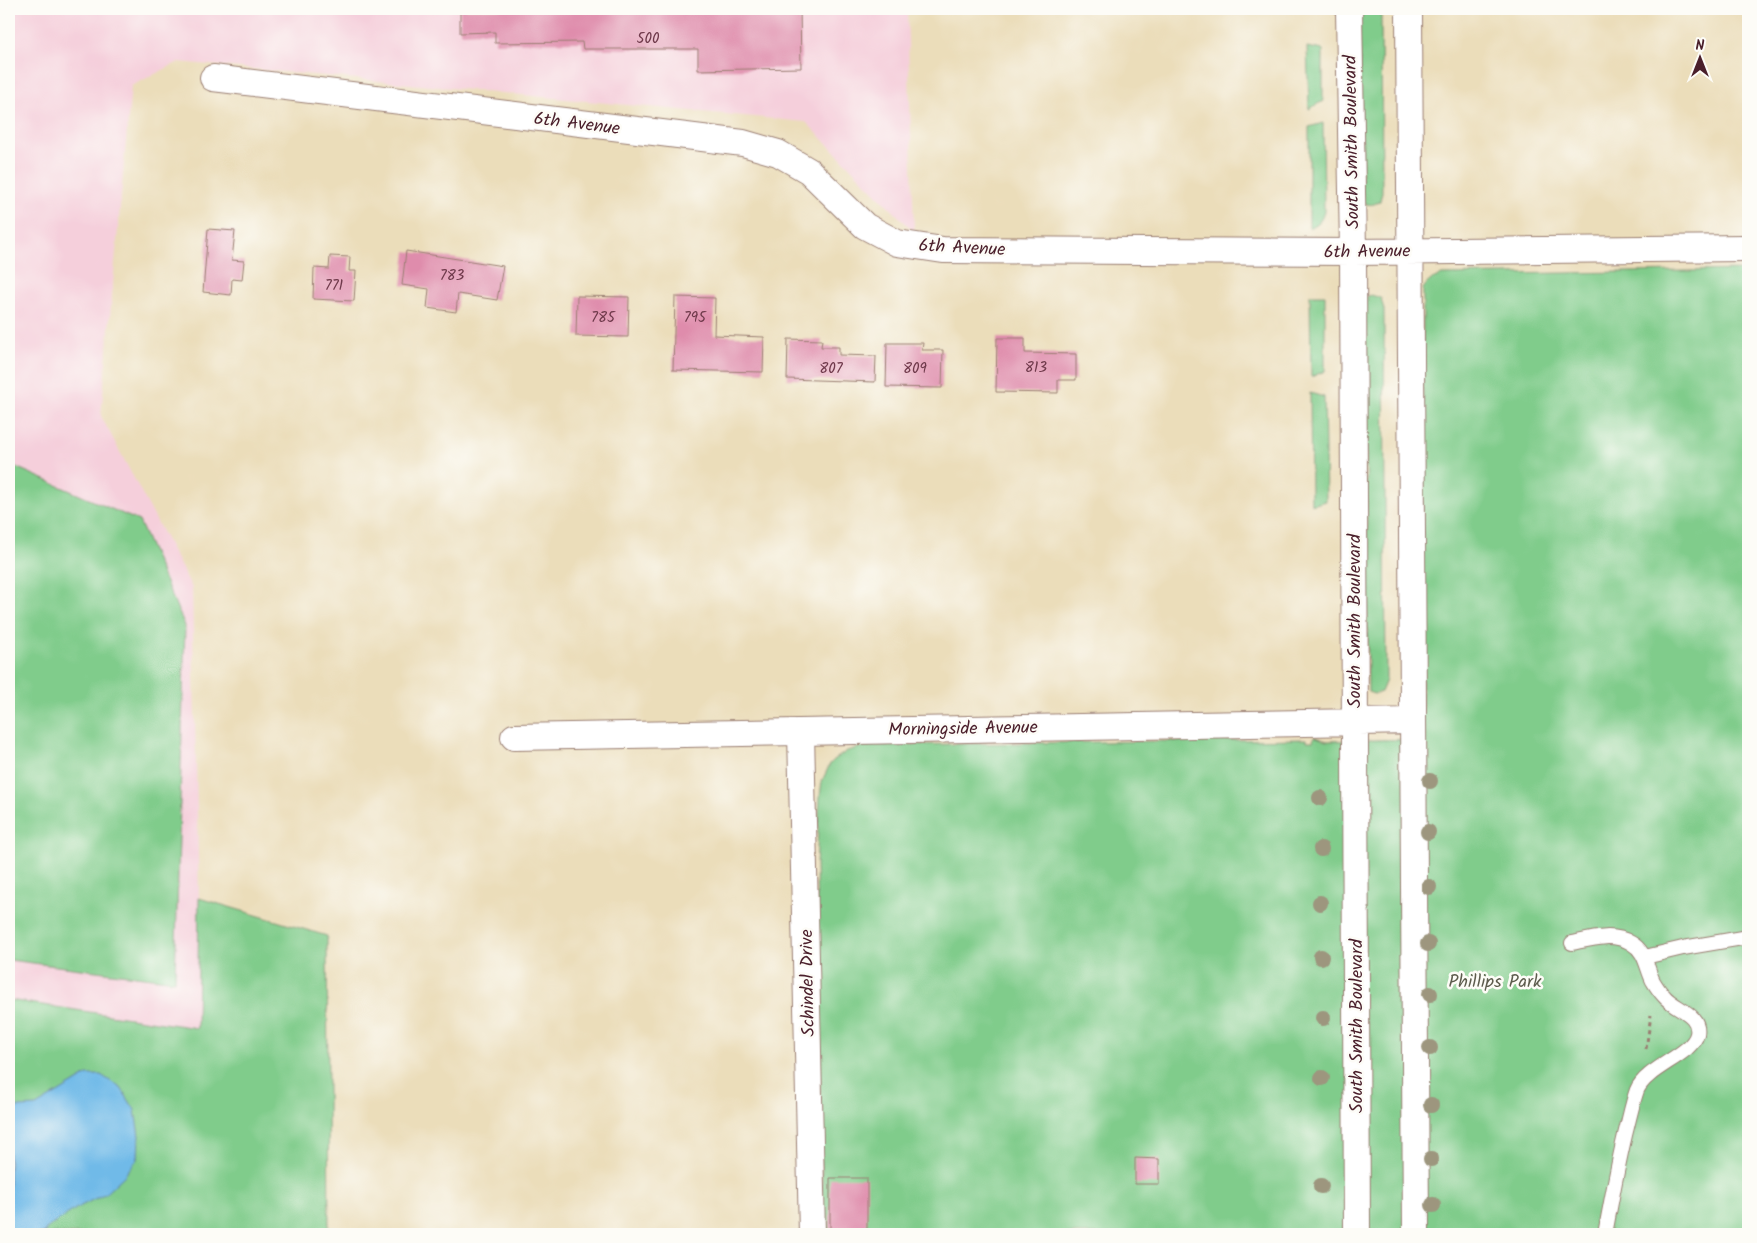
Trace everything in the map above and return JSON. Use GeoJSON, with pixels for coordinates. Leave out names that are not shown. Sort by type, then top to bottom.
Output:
{"type":"FeatureCollection","features":[{"type":"Feature","properties":{"kind":"street","name":"South Smith Boulevard"},"geometry":{"type":"LineString","coordinates":[[1349,9],[1353,252],[1357,1234]]}},
{"type":"Feature","properties":{"kind":"street"},"geometry":{"type":"LineString","coordinates":[[1409,9],[1416,1234]]}},
{"type":"Feature","properties":{"kind":"street","name":"6th Avenue"},"geometry":{"type":"LineString","coordinates":[[213,78],[743,143],[778,153],[810,172],[865,226],[897,243],[943,250],[1353,252],[1748,248]]}},
{"type":"Feature","properties":{"kind":"street","name":"Morningside Avenue"},"geometry":{"type":"LineString","coordinates":[[514,737],[1413,721]]}},
{"type":"Feature","properties":{"kind":"street","name":"Schindel Drive"},"geometry":{"type":"LineString","coordinates":[[801,732],[812,1234]]}},
{"type":"Feature","properties":{"kind":"lane"},"geometry":{"type":"LineString","coordinates":[[1572,943],[1600,937],[1620,938],[1632,943],[1645,957],[1653,981],[1660,992],[1668,1001],[1691,1016],[1697,1024],[1697,1034],[1692,1044],[1653,1072],[1638,1089],[1619,1158],[1605,1234]]}},
{"type":"Feature","properties":{"kind":"lane"},"geometry":{"type":"LineString","coordinates":[[1645,957],[1683,948],[1748,938]]}},
{"type":"Feature","properties":{"kind":"path"},"geometry":{"type":"LineString","coordinates":[[1643,1082],[1654,1001],[1660,992]]}},
{"type":"Feature","properties":{"kind":"shaded area"},"geometry":{"type":"Polygon","coordinates":[[[9,9],[907,9],[914,232],[806,122],[179,62],[131,86],[101,416],[192,588],[199,898],[197,1028],[9,1000],[9,9]]]}},
{"type":"Feature","properties":{"kind":"green space"},"geometry":{"type":"Polygon","coordinates":[[[1359,9],[1381,9],[1382,192],[1380,201],[1371,204],[1362,202],[1359,9]]]}},
{"type":"Feature","properties":{"kind":"green space"},"geometry":{"type":"Polygon","coordinates":[[[1307,47],[1323,50],[1323,101],[1309,109],[1307,47]]]}},
{"type":"Feature","properties":{"kind":"green space"},"geometry":{"type":"Polygon","coordinates":[[[1323,123],[1324,211],[1319,222],[1309,228],[1309,127],[1323,123]]]}},
{"type":"Feature","properties":{"kind":"green space","name":"Phillips Park"},"geometry":{"type":"Polygon","coordinates":[[[1748,270],[1748,1234],[823,1234],[816,865],[822,781],[830,764],[847,751],[865,746],[888,745],[1307,739],[1307,741],[1313,741],[1314,736],[1327,741],[1422,739],[1423,289],[1425,286],[1431,280],[1442,275],[1748,270]]]}},
{"type":"Feature","properties":{"kind":"green space"},"geometry":{"type":"Polygon","coordinates":[[[1310,295],[1325,295],[1325,371],[1311,377],[1310,295]]]}},
{"type":"Feature","properties":{"kind":"green space"},"geometry":{"type":"Polygon","coordinates":[[[1371,295],[1381,298],[1384,310],[1386,680],[1381,692],[1374,694],[1368,692],[1365,297],[1371,295]]]}},
{"type":"Feature","properties":{"kind":"green space"},"geometry":{"type":"Polygon","coordinates":[[[1310,393],[1324,397],[1326,501],[1311,505],[1310,393]]]}},
{"type":"Feature","properties":{"kind":"green space"},"geometry":{"type":"Polygon","coordinates":[[[9,464],[139,521],[185,626],[175,981],[9,960],[9,464]]]}},
{"type":"Feature","properties":{"kind":"green space"},"geometry":{"type":"Polygon","coordinates":[[[199,898],[327,936],[329,1234],[9,1234],[9,1000],[197,1028],[199,898]]]}},
{"type":"Feature","properties":{"kind":"water"},"geometry":{"type":"Polygon","coordinates":[[[87,1075],[101,1075],[121,1088],[135,1110],[139,1136],[138,1158],[125,1175],[106,1193],[77,1208],[47,1228],[44,1234],[9,1234],[9,1109],[36,1106],[87,1075]]]}},
{"type":"Feature","properties":{"kind":"building"},"geometry":{"type":"Polygon","coordinates":[[[460,9],[800,9],[801,68],[698,70],[698,49],[583,49],[582,42],[495,43],[495,32],[460,33],[460,9]]]}},
{"type":"Feature","properties":{"kind":"building"},"geometry":{"type":"Polygon","coordinates":[[[208,229],[235,231],[232,260],[244,261],[242,280],[232,279],[231,295],[203,292],[208,229]]]}},
{"type":"Feature","properties":{"kind":"building"},"geometry":{"type":"Polygon","coordinates":[[[406,251],[503,266],[497,300],[458,294],[456,312],[427,308],[429,289],[402,285],[406,251]]]}},
{"type":"Feature","properties":{"kind":"building"},"geometry":{"type":"Polygon","coordinates":[[[330,256],[350,257],[349,271],[356,271],[354,301],[313,299],[314,268],[329,269],[330,256]]]}},
{"type":"Feature","properties":{"kind":"building"},"geometry":{"type":"Polygon","coordinates":[[[577,296],[629,297],[628,337],[576,336],[577,296]]]}},
{"type":"Feature","properties":{"kind":"building"},"geometry":{"type":"Polygon","coordinates":[[[675,297],[715,298],[714,335],[764,337],[763,372],[673,370],[675,297]]]}},
{"type":"Feature","properties":{"kind":"building"},"geometry":{"type":"Polygon","coordinates":[[[997,338],[1025,338],[1025,353],[1076,354],[1076,380],[1058,380],[1058,393],[996,392],[997,338]]]}},
{"type":"Feature","properties":{"kind":"building"},"geometry":{"type":"Polygon","coordinates":[[[788,339],[822,340],[821,347],[839,347],[839,355],[876,356],[875,382],[787,379],[788,339]]]}},
{"type":"Feature","properties":{"kind":"building"},"geometry":{"type":"Polygon","coordinates":[[[887,343],[923,343],[922,350],[943,350],[942,388],[886,387],[887,343]]]}},
{"type":"Feature","properties":{"kind":"building"},"geometry":{"type":"Polygon","coordinates":[[[1135,1158],[1159,1159],[1159,1184],[1135,1184],[1135,1158]]]}},
{"type":"Feature","properties":{"kind":"building"},"geometry":{"type":"Polygon","coordinates":[[[830,1178],[867,1178],[867,1234],[830,1234],[830,1178]]]}}]}
